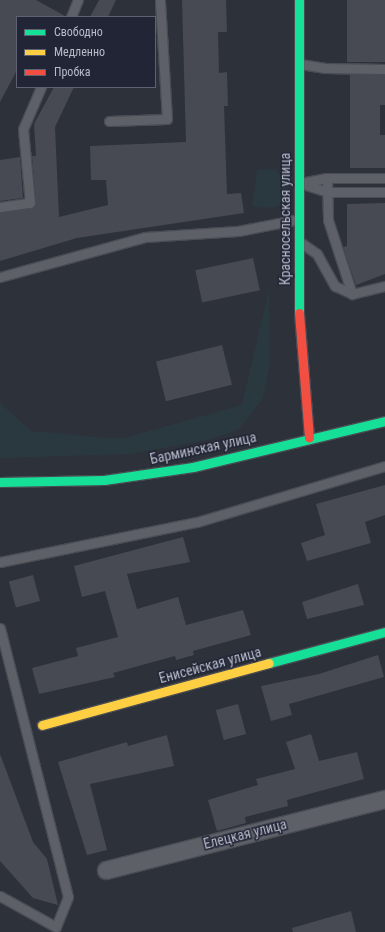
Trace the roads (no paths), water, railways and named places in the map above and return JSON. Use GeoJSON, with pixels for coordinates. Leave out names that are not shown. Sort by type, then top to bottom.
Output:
{"type":"FeatureCollection","features":[{"type":"Feature","properties":{"kind":"street","name":"Красносельская улица"},"geometry":{"type":"LineString","coordinates":[[299,0],[299,330],[309,438]]}},
{"type":"Feature","properties":{"kind":"street","name":"Барминская улица"},"geometry":{"type":"LineString","coordinates":[[0,482],[104,480],[193,467],[385,421]]}},
{"type":"Feature","properties":{"kind":"street","name":"Енисейская улица"},"geometry":{"type":"LineString","coordinates":[[42,725],[385,632]]}},
{"type":"Feature","properties":{"kind":"street","name":"Елецкая улица"},"geometry":{"type":"LineString","coordinates":[[106,870],[385,799]]}},
{"type":"Feature","properties":{"kind":"lane"},"geometry":{"type":"LineString","coordinates":[[71,16],[78,0]]}},
{"type":"Feature","properties":{"kind":"lane"},"geometry":{"type":"LineString","coordinates":[[109,121],[167,119],[160,0]]}},
{"type":"Feature","properties":{"kind":"lane"},"geometry":{"type":"LineString","coordinates":[[300,64],[324,68],[385,69]]}},
{"type":"Feature","properties":{"kind":"lane"},"geometry":{"type":"LineString","coordinates":[[0,208],[30,203],[23,129],[41,88]]}},
{"type":"Feature","properties":{"kind":"lane"},"geometry":{"type":"LineString","coordinates":[[327,178],[328,220],[352,294]]}},
{"type":"Feature","properties":{"kind":"lane"},"geometry":{"type":"LineString","coordinates":[[300,183],[327,178],[385,178]]}},
{"type":"Feature","properties":{"kind":"lane"},"geometry":{"type":"LineString","coordinates":[[300,183],[328,192],[385,192]]}},
{"type":"Feature","properties":{"kind":"lane"},"geometry":{"type":"LineString","coordinates":[[0,277],[145,237],[238,231],[299,219]]}},
{"type":"Feature","properties":{"kind":"lane"},"geometry":{"type":"LineString","coordinates":[[299,241],[318,254],[335,286],[352,294],[385,286]]}},
{"type":"Feature","properties":{"kind":"lane"},"geometry":{"type":"LineString","coordinates":[[0,562],[197,522],[385,466]]}},
{"type":"Feature","properties":{"kind":"lane"},"geometry":{"type":"LineString","coordinates":[[0,628],[68,897],[57,930],[0,896]]}}]}
